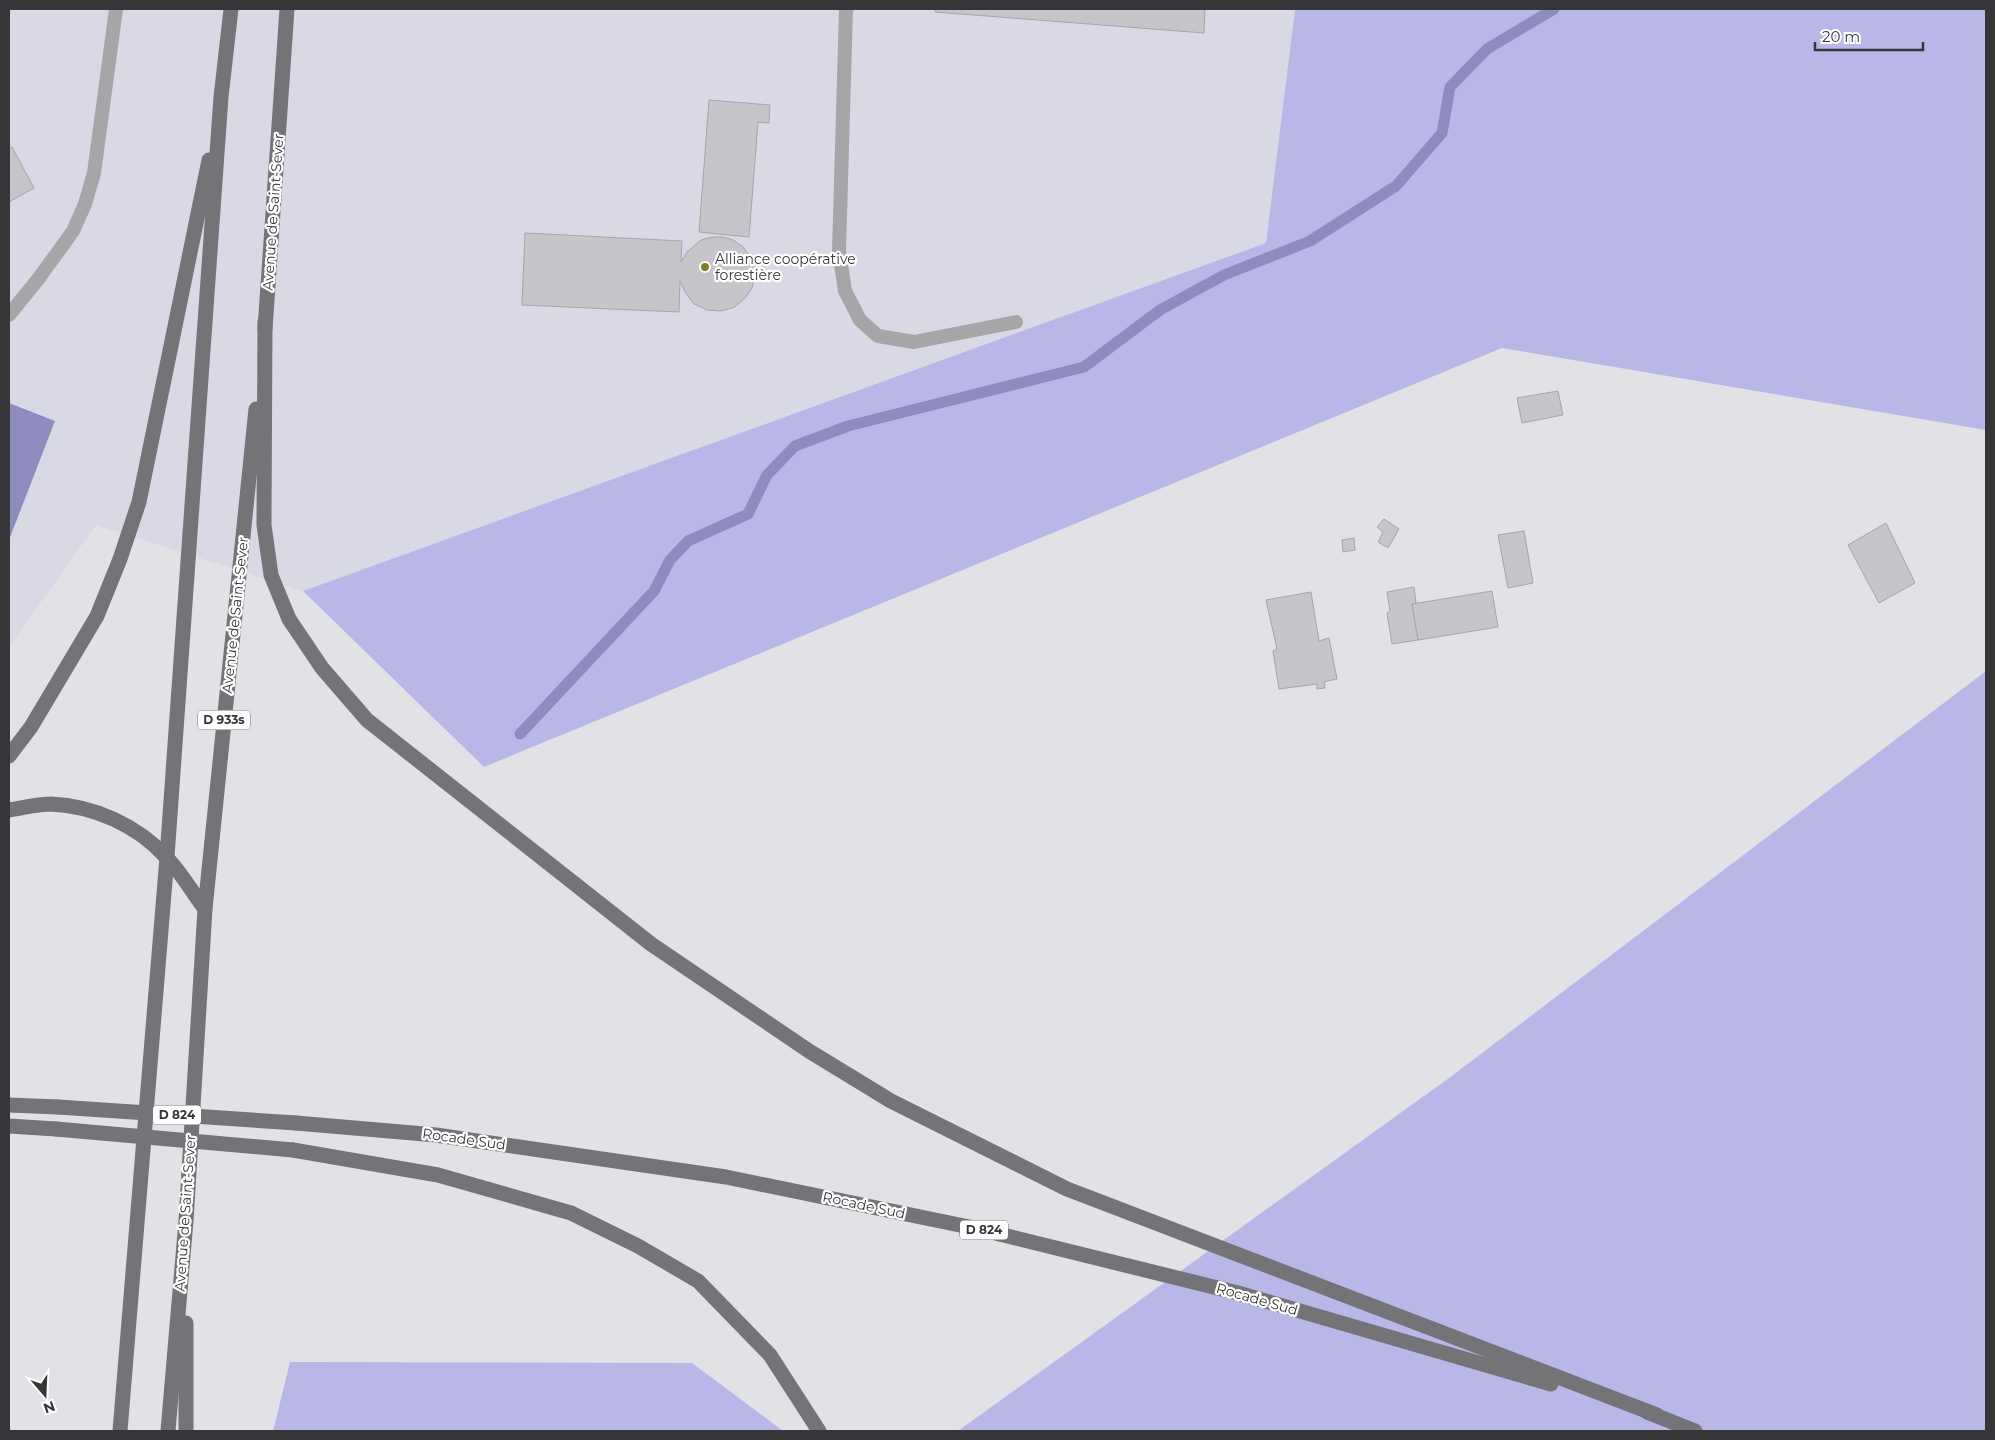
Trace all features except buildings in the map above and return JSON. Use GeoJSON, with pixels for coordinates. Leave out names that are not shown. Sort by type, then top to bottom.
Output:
{"type":"FeatureCollection","features":[{"type":"Feature","properties":{"kind":"main road","name":"D 933s"},"geometry":{"type":"LineString","coordinates":[[120,1431],[167,857],[221,97],[231,9]]}},
{"type":"Feature","properties":{"kind":"main road","name":"Avenue de Saint-Sever"},"geometry":{"type":"LineString","coordinates":[[168,1431],[186,1221],[205,909],[266,321],[286,9]]}},
{"type":"Feature","properties":{"kind":"main road"},"geometry":{"type":"LineString","coordinates":[[9,756],[31,727],[97,616],[123,551],[141,492],[221,97]]}},
{"type":"Feature","properties":{"kind":"main road"},"geometry":{"type":"LineString","coordinates":[[266,321],[264,525],[271,575],[289,619],[322,668],[367,720],[644,938],[808,1051],[891,1101],[1067,1190],[1657,1415]]}},
{"type":"Feature","properties":{"kind":"main road"},"geometry":{"type":"LineString","coordinates":[[9,810],[50,804],[90,810],[131,827],[167,857],[205,909]]}},
{"type":"Feature","properties":{"kind":"main road","name":"Rocade Sud"},"geometry":{"type":"LineString","coordinates":[[9,1105],[436,1134],[726,1177],[980,1229],[1238,1293],[1657,1415],[1694,1431]]}},
{"type":"Feature","properties":{"kind":"main road"},"geometry":{"type":"LineString","coordinates":[[9,1126],[293,1150],[438,1175],[571,1213],[638,1246],[698,1281],[770,1355],[819,1431]]}},
{"type":"Feature","properties":{"kind":"main road"},"geometry":{"type":"LineString","coordinates":[[186,1221],[186,1431]]}},
{"type":"Feature","properties":{"kind":"lane"},"geometry":{"type":"LineString","coordinates":[[9,315],[73,231],[85,204],[94,173],[116,9]]}},
{"type":"Feature","properties":{"kind":"lane"},"geometry":{"type":"LineString","coordinates":[[846,9],[839,251],[845,291],[860,320],[878,336],[914,342],[1016,322]]}},
{"type":"Feature","properties":{"kind":"shaded area"},"geometry":{"type":"Polygon","coordinates":[[[9,9],[1295,9],[1266,243],[303,591],[96,525],[9,647],[9,9]]]}},
{"type":"Feature","properties":{"kind":"shaded area"},"geometry":{"type":"Polygon","coordinates":[[[1295,9],[1986,9],[1986,430],[1502,348],[484,767],[303,591],[1266,243],[1295,9]]]}},
{"type":"Feature","properties":{"kind":"shaded area"},"geometry":{"type":"Polygon","coordinates":[[[9,403],[55,421],[9,540],[9,403]]]}},
{"type":"Feature","properties":{"kind":"shaded area"},"geometry":{"type":"Polygon","coordinates":[[[1986,671],[1986,1431],[958,1431],[1449,1078],[1986,671]]]}},
{"type":"Feature","properties":{"kind":"shaded area"},"geometry":{"type":"Polygon","coordinates":[[[290,1362],[692,1363],[783,1431],[273,1431],[290,1362]]]}},
{"type":"Feature","properties":{"kind":"waterway"},"geometry":{"type":"LineString","coordinates":[[520,734],[654,591],[670,560],[688,541],[748,514],[767,475],[795,446],[848,426],[1084,367],[1160,310],[1224,275],[1310,241],[1396,186],[1442,133],[1450,87],[1487,49],[1554,9]]}},
{"type":"Feature","properties":{"kind":"place","name":"Alliance coopérative forestière"},"geometry":{"type":"Point","coordinates":[705,267]}}]}
